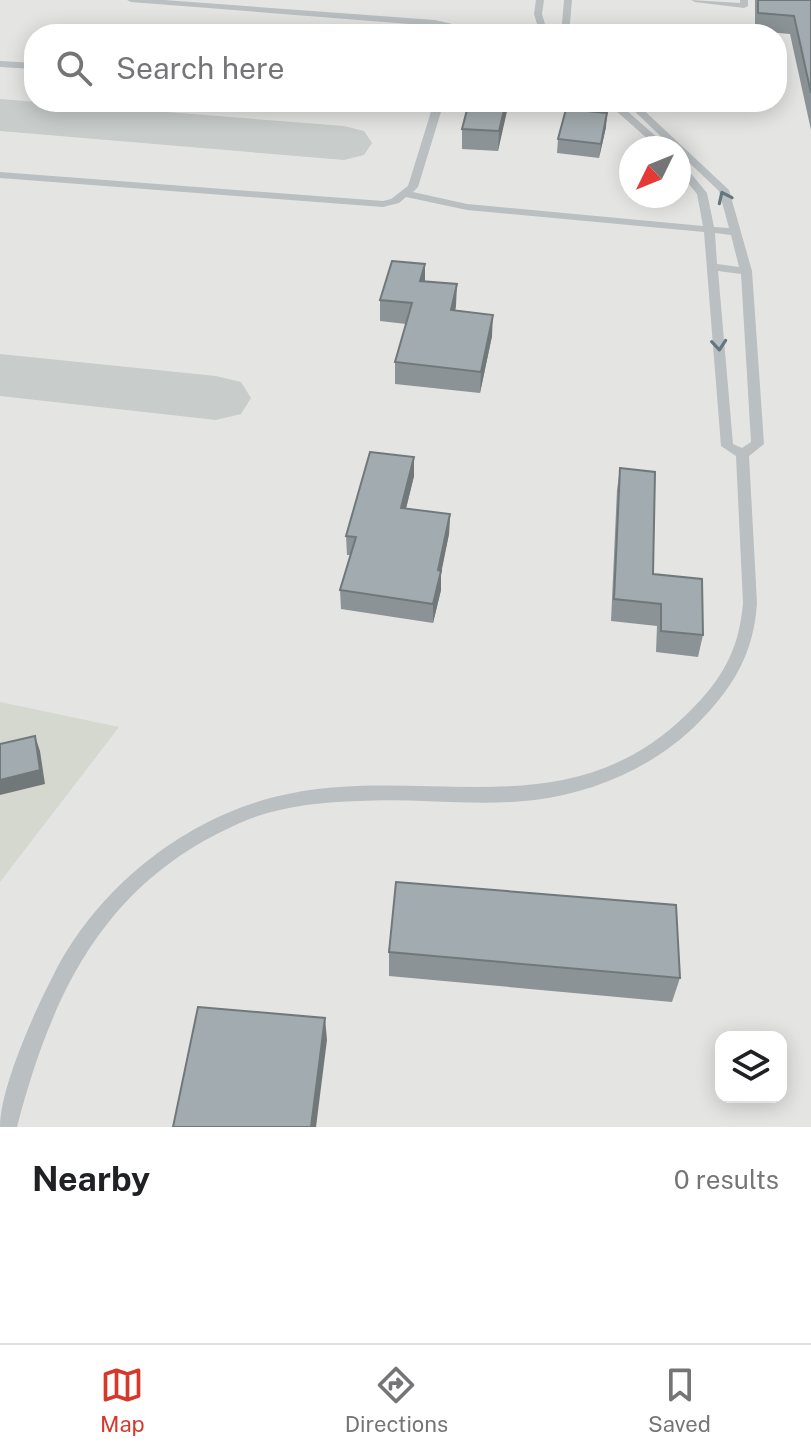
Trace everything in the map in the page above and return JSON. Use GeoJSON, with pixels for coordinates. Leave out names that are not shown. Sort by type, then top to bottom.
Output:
{"type":"FeatureCollection","features":[{"type":"Feature","properties":{"kind":"lane"},"geometry":{"type":"LineString","coordinates":[[131,0],[440,24]]}},
{"type":"Feature","properties":{"kind":"lane"},"geometry":{"type":"LineString","coordinates":[[540,0],[538,14],[541,24]]}},
{"type":"Feature","properties":{"kind":"lane"},"geometry":{"type":"LineString","coordinates":[[566,24],[568,0]]}},
{"type":"Feature","properties":{"kind":"lane"},"geometry":{"type":"LineString","coordinates":[[695,0],[744,6],[744,0]]}},
{"type":"Feature","properties":{"kind":"lane"},"geometry":{"type":"LineString","coordinates":[[0,64],[24,65]]}},
{"type":"Feature","properties":{"kind":"lane"},"geometry":{"type":"LineString","coordinates":[[0,175],[372,206],[395,201],[413,187],[436,112]]}},
{"type":"Feature","properties":{"kind":"lane"},"geometry":{"type":"LineString","coordinates":[[623,112],[650,136]]}},
{"type":"Feature","properties":{"kind":"lane"},"geometry":{"type":"LineString","coordinates":[[641,112],[724,190],[746,271],[758,444],[742,454]]}},
{"type":"Feature","properties":{"kind":"lane"},"geometry":{"type":"LineString","coordinates":[[691,180],[702,193],[709,229],[727,446],[742,454]]}},
{"type":"Feature","properties":{"kind":"lane"},"geometry":{"type":"LineString","coordinates":[[406,194],[467,207],[736,232]]}},
{"type":"Feature","properties":{"kind":"lane"},"geometry":{"type":"LineString","coordinates":[[713,267],[746,271]]}},
{"type":"Feature","properties":{"kind":"lane"},"geometry":{"type":"LineString","coordinates":[[7,1127],[21,1074],[67,966],[106,914],[135,885],[184,845],[220,823],[275,804],[307,799],[378,795],[510,796],[585,785],[631,767],[697,715],[726,679],[746,640],[748,583],[742,454]]}},
{"type":"Feature","properties":{"kind":"shaded area"},"geometry":{"type":"Polygon","coordinates":[[[0,0],[811,0],[811,1127],[0,1127],[0,0]]]}},
{"type":"Feature","properties":{"kind":"shaded area"},"geometry":{"type":"Polygon","coordinates":[[[0,702],[119,727],[0,882],[0,702]]]}},
{"type":"Feature","properties":{"kind":"building"},"geometry":{"type":"Polygon","coordinates":[[[758,0],[811,0],[811,93],[794,16],[758,13],[758,0]]]}},
{"type":"Feature","properties":{"kind":"building"},"geometry":{"type":"Polygon","coordinates":[[[466,112],[504,112],[499,131],[462,129],[466,112]]]}},
{"type":"Feature","properties":{"kind":"building"},"geometry":{"type":"Polygon","coordinates":[[[565,112],[607,113],[601,144],[558,139],[565,112]]]}},
{"type":"Feature","properties":{"kind":"building"},"geometry":{"type":"Polygon","coordinates":[[[392,261],[425,264],[420,281],[457,284],[451,310],[493,315],[481,372],[395,362],[412,303],[380,300],[392,261]]]}},
{"type":"Feature","properties":{"kind":"building"},"geometry":{"type":"Polygon","coordinates":[[[370,452],[414,457],[401,508],[450,514],[433,604],[340,590],[356,537],[346,536],[370,452]]]}},
{"type":"Feature","properties":{"kind":"building"},"geometry":{"type":"Polygon","coordinates":[[[620,468],[655,472],[653,574],[702,579],[703,635],[661,631],[661,604],[614,599],[620,468]]]}},
{"type":"Feature","properties":{"kind":"building"},"geometry":{"type":"Polygon","coordinates":[[[35,736],[40,770],[0,780],[0,744],[35,736]]]}},
{"type":"Feature","properties":{"kind":"building"},"geometry":{"type":"Polygon","coordinates":[[[396,882],[676,905],[680,978],[389,952],[396,882]]]}},
{"type":"Feature","properties":{"kind":"building"},"geometry":{"type":"Polygon","coordinates":[[[198,1007],[325,1018],[311,1127],[173,1127],[198,1007]]]}},
{"type":"Feature","properties":{"kind":"taxiway"},"geometry":{"type":"LineString","coordinates":[[0,115],[344,143]]}},
{"type":"Feature","properties":{"kind":"taxiway"},"geometry":{"type":"LineString","coordinates":[[0,375],[216,398]]}}]}
